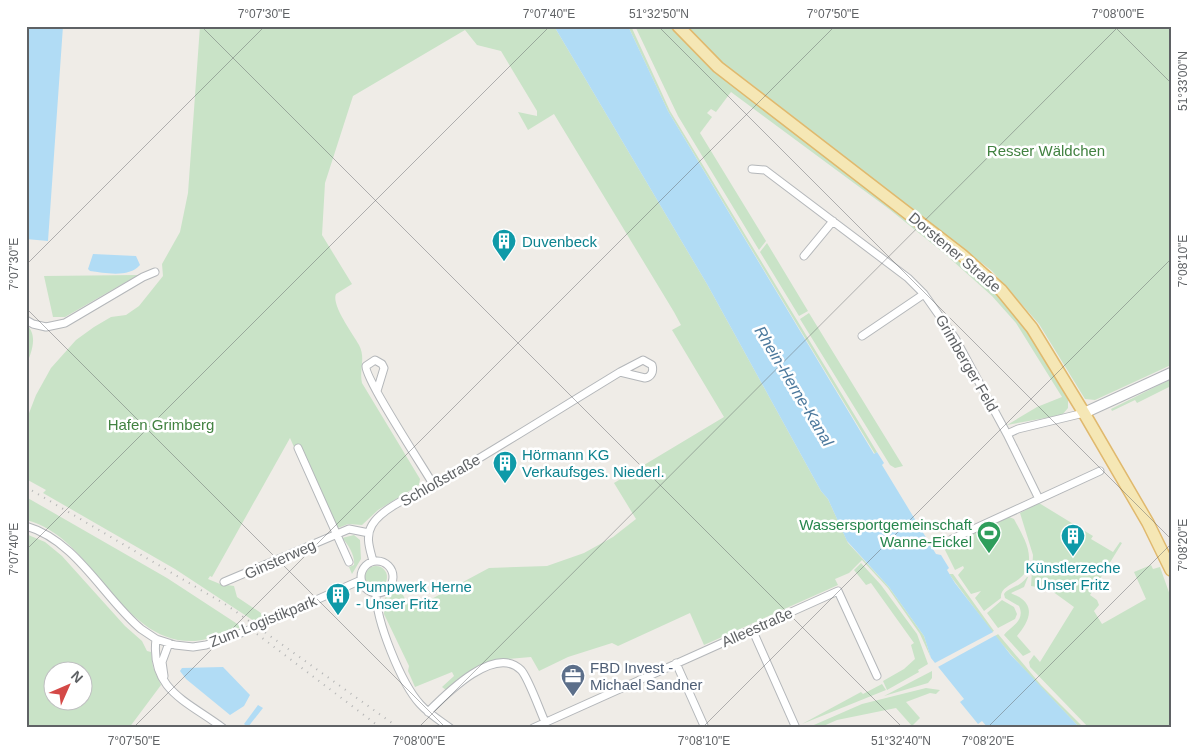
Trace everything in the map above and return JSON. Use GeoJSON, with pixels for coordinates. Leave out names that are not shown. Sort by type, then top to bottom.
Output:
{"type":"FeatureCollection","features":[{"type":"Feature","properties":{"kind":"main road","name":"Dorstener Straße"},"geometry":{"type":"LineString","coordinates":[[678,26],[718,67],[949,245],[991,280],[1032,328],[1148,523],[1171,570]]}},
{"type":"Feature","properties":{"kind":"main road"},"geometry":{"type":"LineString","coordinates":[[1084,413],[1171,372]]}},
{"type":"Feature","properties":{"kind":"street","name":"Grimberger Feld"},"geometry":{"type":"LineString","coordinates":[[752,169],[765,170],[908,278],[924,294],[955,338],[1007,434],[1039,499]]}},
{"type":"Feature","properties":{"kind":"street"},"geometry":{"type":"LineString","coordinates":[[804,256],[833,221]]}},
{"type":"Feature","properties":{"kind":"street"},"geometry":{"type":"LineString","coordinates":[[26,320],[32,324],[46,327],[65,323],[142,277],[155,272]]}},
{"type":"Feature","properties":{"kind":"street"},"geometry":{"type":"LineString","coordinates":[[862,336],[924,294]]}},
{"type":"Feature","properties":{"kind":"street","name":"Schloßstraße"},"geometry":{"type":"LineString","coordinates":[[369,534],[372,524],[387,511],[620,372]]}},
{"type":"Feature","properties":{"kind":"street"},"geometry":{"type":"LineString","coordinates":[[377,392],[433,484]]}},
{"type":"Feature","properties":{"kind":"street"},"geometry":{"type":"LineString","coordinates":[[1007,434],[1018,429],[1084,413]]}},
{"type":"Feature","properties":{"kind":"street"},"geometry":{"type":"LineString","coordinates":[[298,448],[349,562]]}},
{"type":"Feature","properties":{"kind":"street"},"geometry":{"type":"LineString","coordinates":[[952,539],[1100,471]]}},
{"type":"Feature","properties":{"kind":"street","name":"Zum Logistikpark"},"geometry":{"type":"LineString","coordinates":[[26,526],[45,533],[65,548],[131,620],[156,639],[193,647],[219,642],[361,580]]}},
{"type":"Feature","properties":{"kind":"street","name":"Ginsterweg"},"geometry":{"type":"LineString","coordinates":[[224,582],[349,529],[369,534]]}},
{"type":"Feature","properties":{"kind":"street"},"geometry":{"type":"LineString","coordinates":[[369,534],[369,547],[373,562]]}},
{"type":"Feature","properties":{"kind":"street"},"geometry":{"type":"LineString","coordinates":[[373,562],[385,563],[391,569],[393,578],[388,589],[376,593],[368,591],[361,580],[363,568],[373,562]]}},
{"type":"Feature","properties":{"kind":"street","name":"Alleestraße"},"geometry":{"type":"LineString","coordinates":[[533,728],[838,591],[877,676]]}},
{"type":"Feature","properties":{"kind":"street"},"geometry":{"type":"LineString","coordinates":[[376,593],[378,616],[385,636],[411,692],[428,712],[450,728]]}},
{"type":"Feature","properties":{"kind":"street"},"geometry":{"type":"LineString","coordinates":[[752,629],[796,728]]}},
{"type":"Feature","properties":{"kind":"street"},"geometry":{"type":"LineString","coordinates":[[156,639],[155,662],[166,687],[223,728]]}},
{"type":"Feature","properties":{"kind":"street"},"geometry":{"type":"LineString","coordinates":[[169,643],[162,662],[162,668],[168,682],[180,696]]}},
{"type":"Feature","properties":{"kind":"street"},"geometry":{"type":"LineString","coordinates":[[428,712],[469,676],[500,661],[508,662],[522,670],[545,722]]}},
{"type":"Feature","properties":{"kind":"street"},"geometry":{"type":"LineString","coordinates":[[676,664],[705,728]]}},
{"type":"Feature","properties":{"kind":"green space","name":"Hafen Grimberg"},"geometry":{"type":"Polygon","coordinates":[[[200,26],[554,26],[707,284],[821,491],[828,499],[848,543],[889,587],[924,636],[931,658],[920,634],[888,588],[862,560],[849,573],[835,579],[838,585],[704,645],[690,613],[618,646],[612,643],[568,657],[539,671],[531,657],[496,660],[446,690],[442,687],[454,676],[452,672],[415,687],[408,671],[409,666],[384,614],[385,598],[397,584],[411,610],[489,568],[547,566],[584,553],[613,537],[636,519],[614,483],[724,417],[672,330],[681,325],[674,312],[554,114],[528,130],[518,112],[537,116],[537,111],[501,51],[477,45],[465,30],[353,96],[325,183],[322,235],[352,284],[336,294],[335,299],[343,320],[361,350],[362,383],[420,479],[419,485],[378,510],[362,525],[348,524],[338,528],[299,445],[294,447],[290,438],[212,577],[210,576],[208,579],[220,584],[234,586],[237,597],[261,613],[263,618],[254,621],[175,569],[43,493],[46,490],[26,479],[26,421],[36,395],[51,368],[76,340],[94,327],[111,317],[126,315],[139,306],[163,276],[162,264],[180,232],[188,193],[200,26]]]}},
{"type":"Feature","properties":{"kind":"green space"},"geometry":{"type":"Polygon","coordinates":[[[628,26],[631,26],[670,111],[877,452],[875,454],[668,111],[628,26]]]}},
{"type":"Feature","properties":{"kind":"green space","name":"Resser Wäldchen"},"geometry":{"type":"Polygon","coordinates":[[[635,26],[1171,26],[1171,365],[1095,400],[1085,399],[1039,324],[992,271],[742,77],[736,85],[989,283],[1026,329],[1068,400],[1068,408],[1062,415],[1007,425],[1037,407],[1062,397],[1016,323],[992,296],[945,254],[889,209],[731,92],[716,112],[711,109],[707,113],[712,117],[700,133],[766,241],[759,250],[678,116],[635,26]]]}},
{"type":"Feature","properties":{"kind":"green space"},"geometry":{"type":"Polygon","coordinates":[[[767,243],[808,311],[799,316],[760,252],[767,243]]]}},
{"type":"Feature","properties":{"kind":"green space"},"geometry":{"type":"Polygon","coordinates":[[[138,275],[65,317],[53,317],[44,276],[138,275]]]}},
{"type":"Feature","properties":{"kind":"green space"},"geometry":{"type":"Polygon","coordinates":[[[809,313],[903,466],[895,468],[890,465],[800,319],[809,313]]]}},
{"type":"Feature","properties":{"kind":"green space"},"geometry":{"type":"Polygon","coordinates":[[[26,324],[32,334],[33,345],[26,366],[26,324]]]}},
{"type":"Feature","properties":{"kind":"green space"},"geometry":{"type":"Polygon","coordinates":[[[1171,379],[1171,386],[1137,403],[1135,400],[1112,411],[1111,409],[1171,379]]]}},
{"type":"Feature","properties":{"kind":"green space"},"geometry":{"type":"Polygon","coordinates":[[[26,497],[167,578],[242,627],[195,641],[169,638],[147,626],[127,609],[71,547],[50,530],[26,520],[26,497]]]}},
{"type":"Feature","properties":{"kind":"green space"},"geometry":{"type":"Polygon","coordinates":[[[1039,503],[1093,536],[1091,539],[1113,552],[1120,542],[1122,543],[1090,595],[1097,600],[1099,605],[1094,611],[1102,624],[1146,599],[1134,572],[1151,565],[1153,569],[1160,567],[1171,598],[1171,728],[1089,728],[1030,667],[1029,662],[1034,655],[1040,662],[1074,607],[1045,586],[1043,588],[1031,586],[1033,555],[1020,513],[1039,503]]]}},
{"type":"Feature","properties":{"kind":"green space"},"geometry":{"type":"Polygon","coordinates":[[[1009,517],[1014,519],[1026,544],[1029,555],[1027,568],[1019,579],[1004,589],[1001,598],[984,611],[975,598],[981,591],[971,594],[958,575],[964,568],[963,566],[955,570],[943,546],[1009,517]]]}},
{"type":"Feature","properties":{"kind":"green space"},"geometry":{"type":"Polygon","coordinates":[[[26,534],[45,542],[62,556],[125,626],[142,641],[147,651],[151,652],[153,667],[161,685],[129,728],[26,728],[26,534]]]}},
{"type":"Feature","properties":{"kind":"green space"},"geometry":{"type":"Polygon","coordinates":[[[354,535],[360,540],[361,559],[352,574],[349,567],[354,565],[354,558],[342,538],[354,535]]]}},
{"type":"Feature","properties":{"kind":"green space"},"geometry":{"type":"Polygon","coordinates":[[[861,563],[881,585],[917,634],[928,664],[918,670],[919,672],[887,690],[883,681],[904,669],[915,659],[911,645],[914,643],[871,583],[866,585],[854,570],[861,563]]]}},
{"type":"Feature","properties":{"kind":"green space"},"geometry":{"type":"Polygon","coordinates":[[[376,566],[384,569],[387,577],[384,585],[376,588],[368,585],[365,577],[368,569],[376,566]]]}},
{"type":"Feature","properties":{"kind":"green space"},"geometry":{"type":"Polygon","coordinates":[[[949,574],[953,574],[994,631],[992,632],[949,574]]]}},
{"type":"Feature","properties":{"kind":"green space"},"geometry":{"type":"Polygon","coordinates":[[[1027,577],[1024,587],[1011,593],[1026,603],[1029,613],[1024,627],[1017,636],[1031,652],[1023,656],[1004,635],[1019,620],[1021,611],[1019,606],[1005,598],[1004,594],[1027,577]]]}},
{"type":"Feature","properties":{"kind":"green space"},"geometry":{"type":"Polygon","coordinates":[[[1002,600],[1014,607],[1017,614],[1015,619],[998,628],[987,613],[1002,600]]]}},
{"type":"Feature","properties":{"kind":"green space"},"geometry":{"type":"Polygon","coordinates":[[[998,634],[1041,685],[1084,728],[1080,728],[1029,675],[995,636],[998,634]]]}},
{"type":"Feature","properties":{"kind":"green space"},"geometry":{"type":"Polygon","coordinates":[[[932,671],[932,678],[928,683],[884,696],[932,671]]]}},
{"type":"Feature","properties":{"kind":"green space"},"geometry":{"type":"Polygon","coordinates":[[[882,684],[886,690],[802,724],[861,692],[863,694],[882,684]]]}},
{"type":"Feature","properties":{"kind":"green space"},"geometry":{"type":"Polygon","coordinates":[[[926,688],[940,690],[936,694],[930,693],[906,702],[920,718],[912,726],[896,708],[837,720],[819,728],[807,728],[862,704],[926,688]]]}},
{"type":"Feature","properties":{"kind":"water"},"geometry":{"type":"Polygon","coordinates":[[[26,26],[63,26],[48,241],[26,239],[26,26]]]}},
{"type":"Feature","properties":{"kind":"water","name":"Rhein-Herne-Kanal"},"geometry":{"type":"Polygon","coordinates":[[[554,26],[628,26],[668,111],[874,454],[877,452],[884,463],[882,465],[936,554],[941,555],[955,583],[1010,654],[1080,728],[988,728],[982,721],[978,724],[960,702],[964,699],[931,658],[924,636],[889,587],[847,541],[828,499],[821,491],[707,284],[554,26]]]}},
{"type":"Feature","properties":{"kind":"water"},"geometry":{"type":"Polygon","coordinates":[[[93,254],[136,256],[140,265],[130,272],[123,273],[90,271],[88,269],[93,254]]]}},
{"type":"Feature","properties":{"kind":"water"},"geometry":{"type":"Polygon","coordinates":[[[223,667],[250,695],[244,706],[230,715],[186,679],[180,671],[182,668],[223,667]]]}},
{"type":"Feature","properties":{"kind":"water"},"geometry":{"type":"Polygon","coordinates":[[[258,705],[263,708],[248,727],[244,724],[258,705]]]}},
{"type":"Feature","properties":{"kind":"pier"},"geometry":{"type":"Polygon","coordinates":[[[995,631],[998,634],[936,668],[933,664],[995,631]]]}},
{"type":"Feature","properties":{"kind":"railway"},"geometry":{"type":"LineString","coordinates":[[26,487],[228,606],[399,728]]}},
{"type":"Feature","properties":{"kind":"railway"},"geometry":{"type":"LineString","coordinates":[[257,634],[381,728]]}},
{"type":"Feature","properties":{"kind":"place","name":"Duvenbeck"},"geometry":{"type":"Point","coordinates":[504,262]}},
{"type":"Feature","properties":{"kind":"place","name":"Hörmann KG Verkaufsges. Niederl."},"geometry":{"type":"Point","coordinates":[505,484]}},
{"type":"Feature","properties":{"kind":"place","name":"Wassersportgemeinschaft Wanne-Eickel"},"geometry":{"type":"Point","coordinates":[989,554]}},
{"type":"Feature","properties":{"kind":"place","name":"Künstlerzeche Unser Fritz"},"geometry":{"type":"Point","coordinates":[1073,557]}},
{"type":"Feature","properties":{"kind":"place","name":"Pumpwerk Herne - Unser Fritz"},"geometry":{"type":"Point","coordinates":[338,616]}},
{"type":"Feature","properties":{"kind":"place","name":"FBD Invest - Michael Sandner"},"geometry":{"type":"Point","coordinates":[573,697]}}]}
